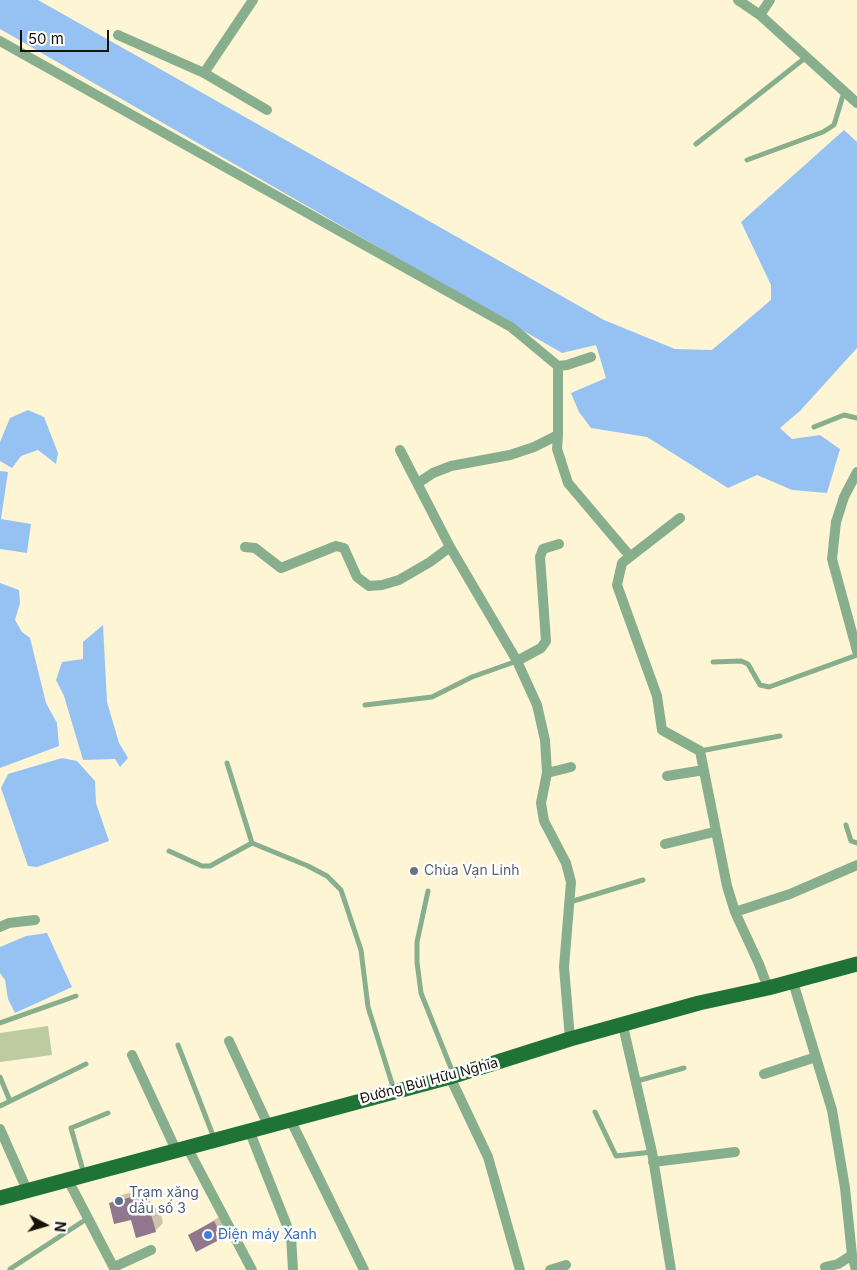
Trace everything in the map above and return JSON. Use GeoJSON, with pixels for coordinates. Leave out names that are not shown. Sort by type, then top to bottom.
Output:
{"type":"FeatureCollection","features":[{"type":"Feature","properties":{"kind":"main road","name":"Đường Bùi Hữu Nghĩa"},"geometry":{"type":"LineString","coordinates":[[0,1198],[452,1077],[570,1039],[623,1026],[699,1003],[794,982],[857,964]]}},
{"type":"Feature","properties":{"kind":"street"},"geometry":{"type":"LineString","coordinates":[[204,73],[223,42],[253,0]]}},
{"type":"Feature","properties":{"kind":"street"},"geometry":{"type":"LineString","coordinates":[[738,0],[760,15],[805,58],[857,103]]}},
{"type":"Feature","properties":{"kind":"street"},"geometry":{"type":"LineString","coordinates":[[760,15],[770,0]]}},
{"type":"Feature","properties":{"kind":"street"},"geometry":{"type":"LineString","coordinates":[[118,35],[204,73],[267,110]]}},
{"type":"Feature","properties":{"kind":"street"},"geometry":{"type":"LineString","coordinates":[[0,41],[511,326],[558,366],[568,366],[591,357]]}},
{"type":"Feature","properties":{"kind":"street"},"geometry":{"type":"LineString","coordinates":[[558,366],[557,449],[568,483],[629,555]]}},
{"type":"Feature","properties":{"kind":"street"},"geometry":{"type":"LineString","coordinates":[[418,483],[433,473],[451,466],[510,455],[534,447],[558,435]]}},
{"type":"Feature","properties":{"kind":"street"},"geometry":{"type":"LineString","coordinates":[[400,450],[450,547],[517,662],[537,705],[545,740],[547,773],[541,803],[544,822],[566,863],[571,882],[564,967],[570,1039]]}},
{"type":"Feature","properties":{"kind":"street"},"geometry":{"type":"LineString","coordinates":[[857,472],[844,497],[836,522],[832,559],[857,650]]}},
{"type":"Feature","properties":{"kind":"street"},"geometry":{"type":"LineString","coordinates":[[680,518],[629,555],[622,563],[617,585],[657,696],[662,730],[700,751],[714,832],[735,912],[754,951],[768,988]]}},
{"type":"Feature","properties":{"kind":"street"},"geometry":{"type":"LineString","coordinates":[[517,662],[541,648],[546,641],[540,557],[542,549],[558,544]]}},
{"type":"Feature","properties":{"kind":"street"},"geometry":{"type":"LineString","coordinates":[[245,547],[255,548],[280,568],[336,546],[344,548],[357,577],[369,586],[382,585],[399,580],[430,562],[450,547]]}},
{"type":"Feature","properties":{"kind":"street"},"geometry":{"type":"LineString","coordinates":[[547,773],[571,767]]}},
{"type":"Feature","properties":{"kind":"street"},"geometry":{"type":"LineString","coordinates":[[667,776],[704,770]]}},
{"type":"Feature","properties":{"kind":"street"},"geometry":{"type":"LineString","coordinates":[[665,844],[714,832]]}},
{"type":"Feature","properties":{"kind":"street"},"geometry":{"type":"LineString","coordinates":[[735,912],[790,894],[857,865]]}},
{"type":"Feature","properties":{"kind":"street"},"geometry":{"type":"LineString","coordinates":[[0,927],[9,923],[35,920]]}},
{"type":"Feature","properties":{"kind":"street"},"geometry":{"type":"LineString","coordinates":[[794,982],[832,1110],[845,1188],[852,1255],[856,1270]]}},
{"type":"Feature","properties":{"kind":"street"},"geometry":{"type":"LineString","coordinates":[[623,1026],[653,1157],[672,1270]]}},
{"type":"Feature","properties":{"kind":"street"},"geometry":{"type":"LineString","coordinates":[[229,1042],[268,1125]]}},
{"type":"Feature","properties":{"kind":"street"},"geometry":{"type":"LineString","coordinates":[[132,1055],[182,1148],[252,1270]]}},
{"type":"Feature","properties":{"kind":"street"},"geometry":{"type":"LineString","coordinates":[[764,1074],[816,1057]]}},
{"type":"Feature","properties":{"kind":"street"},"geometry":{"type":"LineString","coordinates":[[452,1077],[488,1156],[520,1270]]}},
{"type":"Feature","properties":{"kind":"street"},"geometry":{"type":"LineString","coordinates":[[290,1119],[364,1270]]}},
{"type":"Feature","properties":{"kind":"street"},"geometry":{"type":"LineString","coordinates":[[0,1129],[27,1190]]}},
{"type":"Feature","properties":{"kind":"street"},"geometry":{"type":"LineString","coordinates":[[249,1130],[291,1236],[293,1270]]}},
{"type":"Feature","properties":{"kind":"street"},"geometry":{"type":"LineString","coordinates":[[653,1157],[735,1152]]}},
{"type":"Feature","properties":{"kind":"street"},"geometry":{"type":"LineString","coordinates":[[68,1180],[114,1269],[151,1250]]}},
{"type":"Feature","properties":{"kind":"street"},"geometry":{"type":"LineString","coordinates":[[825,1267],[838,1264],[852,1255]]}},
{"type":"Feature","properties":{"kind":"street"},"geometry":{"type":"LineString","coordinates":[[550,1270],[566,1265]]}},
{"type":"Feature","properties":{"kind":"lane"},"geometry":{"type":"LineString","coordinates":[[696,144],[805,58]]}},
{"type":"Feature","properties":{"kind":"lane"},"geometry":{"type":"LineString","coordinates":[[747,160],[823,132],[834,125],[844,92]]}},
{"type":"Feature","properties":{"kind":"lane"},"geometry":{"type":"LineString","coordinates":[[814,427],[844,415],[857,418]]}},
{"type":"Feature","properties":{"kind":"lane"},"geometry":{"type":"LineString","coordinates":[[713,662],[741,661],[748,664],[760,684],[770,687],[857,655]]}},
{"type":"Feature","properties":{"kind":"lane"},"geometry":{"type":"LineString","coordinates":[[365,704],[432,697],[472,677],[517,662]]}},
{"type":"Feature","properties":{"kind":"lane"},"geometry":{"type":"LineString","coordinates":[[700,751],[780,736]]}},
{"type":"Feature","properties":{"kind":"lane"},"geometry":{"type":"LineString","coordinates":[[227,763],[252,843]]}},
{"type":"Feature","properties":{"kind":"lane"},"geometry":{"type":"LineString","coordinates":[[846,825],[852,841],[857,843]]}},
{"type":"Feature","properties":{"kind":"lane"},"geometry":{"type":"LineString","coordinates":[[169,851],[202,866],[210,866],[252,843]]}},
{"type":"Feature","properties":{"kind":"lane"},"geometry":{"type":"LineString","coordinates":[[252,843],[308,866],[327,876],[341,890],[361,950],[368,1006],[394,1091]]}},
{"type":"Feature","properties":{"kind":"lane"},"geometry":{"type":"LineString","coordinates":[[570,902],[643,880]]}},
{"type":"Feature","properties":{"kind":"lane"},"geometry":{"type":"LineString","coordinates":[[428,891],[417,942],[417,962],[421,993],[452,1077]]}},
{"type":"Feature","properties":{"kind":"lane"},"geometry":{"type":"LineString","coordinates":[[0,1023],[76,996]]}},
{"type":"Feature","properties":{"kind":"lane"},"geometry":{"type":"LineString","coordinates":[[178,1045],[215,1140]]}},
{"type":"Feature","properties":{"kind":"lane"},"geometry":{"type":"LineString","coordinates":[[0,1106],[86,1064]]}},
{"type":"Feature","properties":{"kind":"lane"},"geometry":{"type":"LineString","coordinates":[[637,1081],[684,1068]]}},
{"type":"Feature","properties":{"kind":"lane"},"geometry":{"type":"LineString","coordinates":[[0,1077],[10,1100]]}},
{"type":"Feature","properties":{"kind":"lane"},"geometry":{"type":"LineString","coordinates":[[595,1112],[616,1156],[653,1157]]}},
{"type":"Feature","properties":{"kind":"lane"},"geometry":{"type":"LineString","coordinates":[[84,1175],[71,1128],[108,1113]]}},
{"type":"Feature","properties":{"kind":"lane"},"geometry":{"type":"LineString","coordinates":[[10,1269],[88,1218]]}},
{"type":"Feature","properties":{"kind":"green space"},"geometry":{"type":"Polygon","coordinates":[[[48,1026],[52,1055],[0,1062],[0,1033],[48,1026]]]}},
{"type":"Feature","properties":{"kind":"water"},"geometry":{"type":"Polygon","coordinates":[[[0,0],[38,0],[604,320],[675,349],[712,350],[771,300],[771,285],[741,222],[844,130],[857,142],[857,348],[800,411],[780,428],[792,439],[820,435],[840,449],[827,493],[792,490],[757,475],[728,488],[647,437],[591,428],[579,412],[571,393],[606,378],[596,345],[562,353],[0,29],[0,0]]]}},
{"type":"Feature","properties":{"kind":"water"},"geometry":{"type":"Polygon","coordinates":[[[28,410],[44,417],[58,453],[56,464],[38,450],[21,456],[12,468],[0,461],[0,442],[10,418],[28,410]]]}},
{"type":"Feature","properties":{"kind":"water"},"geometry":{"type":"Polygon","coordinates":[[[0,471],[8,472],[1,519],[31,524],[27,553],[0,549],[0,471]]]}},
{"type":"Feature","properties":{"kind":"water"},"geometry":{"type":"Polygon","coordinates":[[[0,583],[19,590],[20,603],[15,620],[22,632],[30,638],[46,703],[57,723],[59,746],[0,768],[0,583]]]}},
{"type":"Feature","properties":{"kind":"water"},"geometry":{"type":"Polygon","coordinates":[[[103,625],[107,702],[119,743],[128,758],[120,767],[115,759],[83,760],[64,696],[56,680],[62,662],[83,659],[83,642],[103,625]]]}},
{"type":"Feature","properties":{"kind":"water"},"geometry":{"type":"Polygon","coordinates":[[[62,758],[77,761],[95,781],[96,803],[109,841],[37,867],[28,866],[1,788],[8,774],[62,758]]]}},
{"type":"Feature","properties":{"kind":"water"},"geometry":{"type":"Polygon","coordinates":[[[47,933],[72,987],[15,1013],[8,999],[5,980],[0,973],[0,947],[26,936],[47,933]]]}},
{"type":"Feature","properties":{"kind":"building"},"geometry":{"type":"Polygon","coordinates":[[[139,1195],[144,1216],[151,1214],[156,1232],[136,1238],[131,1220],[114,1224],[109,1203],[139,1195]]]}},
{"type":"Feature","properties":{"kind":"building","name":"Điện máy Xanh"},"geometry":{"type":"Polygon","coordinates":[[[214,1221],[223,1238],[196,1252],[188,1235],[214,1221]]]}},
{"type":"Feature","properties":{"kind":"place","name":"Chùa Vạn Linh"},"geometry":{"type":"Point","coordinates":[414,871]}},
{"type":"Feature","properties":{"kind":"place","name":"Trạm xăng dầu số 3"},"geometry":{"type":"Point","coordinates":[119,1201]}},
{"type":"Feature","properties":{"kind":"place","name":"Điện máy Xanh"},"geometry":{"type":"Point","coordinates":[208,1235]}}]}
